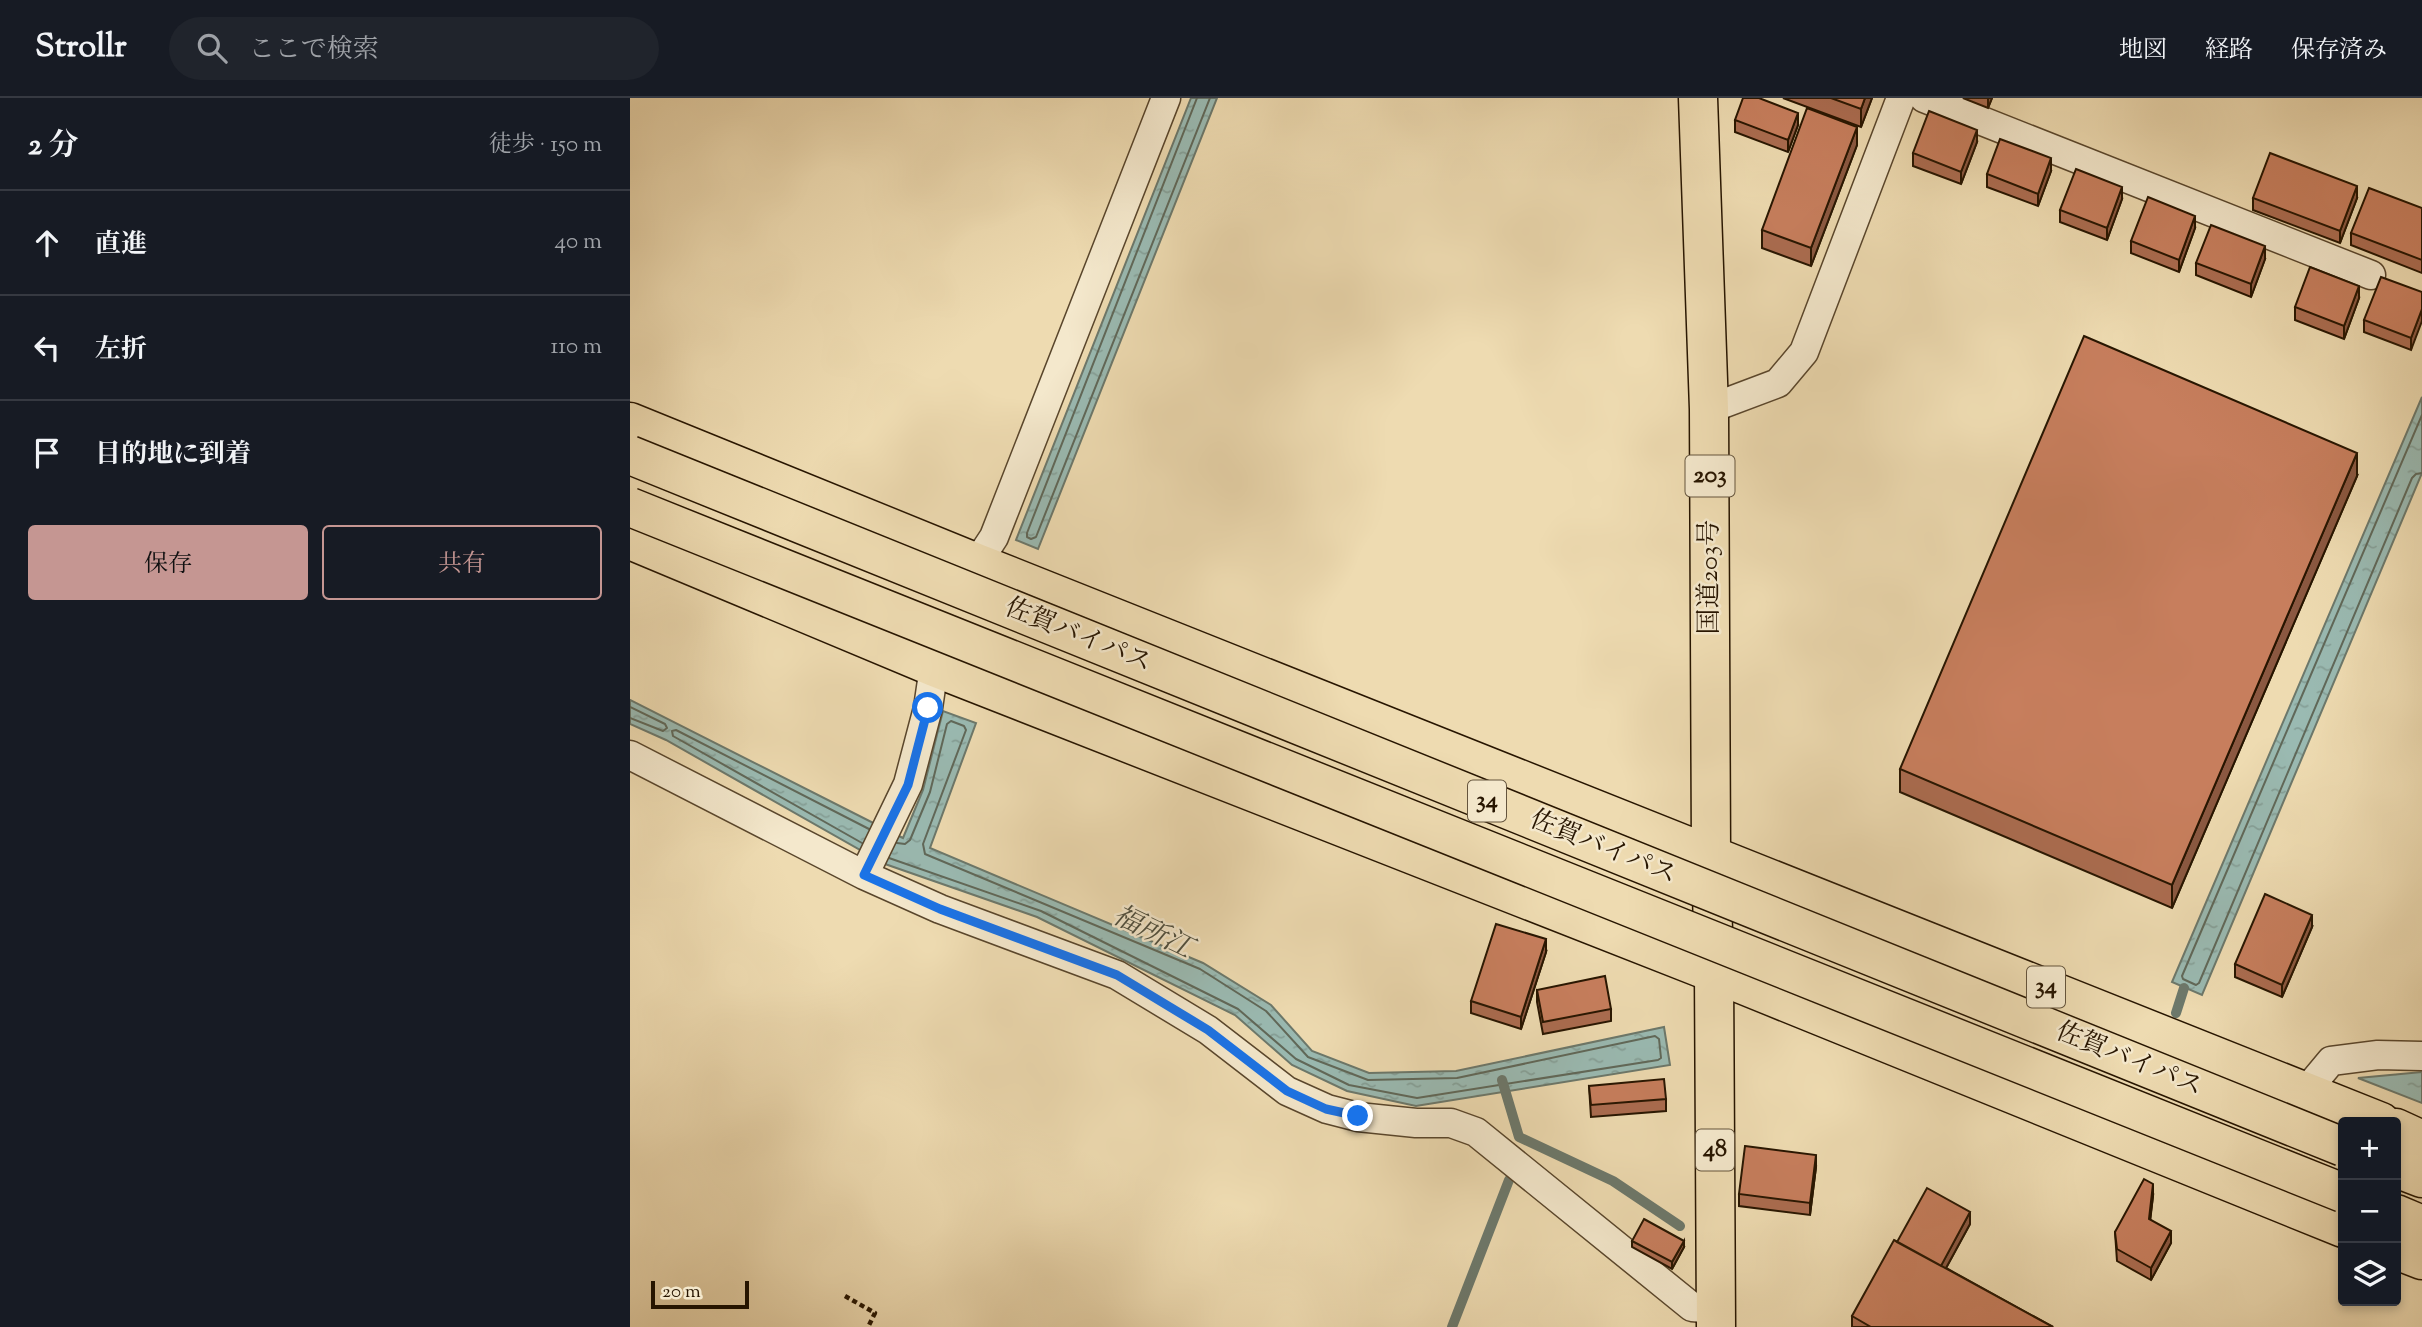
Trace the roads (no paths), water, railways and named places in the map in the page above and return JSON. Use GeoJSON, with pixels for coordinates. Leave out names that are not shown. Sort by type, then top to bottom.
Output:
{"type":"FeatureCollection","features":[{"type":"Feature","properties":{"kind":"main road","name":"国道203号"},"geometry":{"type":"LineString","coordinates":[[1698,98],[1709,408],[1714,973]]}},
{"type":"Feature","properties":{"kind":"main road"},"geometry":{"type":"LineString","coordinates":[[630,422],[977,563],[1711,854]]}},
{"type":"Feature","properties":{"kind":"main road","name":"佐賀バイパス"},"geometry":{"type":"LineString","coordinates":[[630,455],[2338,1145]]}},
{"type":"Feature","properties":{"kind":"main road","name":"佐賀バイパス"},"geometry":{"type":"LineString","coordinates":[[630,507],[2338,1191]]}},
{"type":"Feature","properties":{"kind":"main road"},"geometry":{"type":"LineString","coordinates":[[630,540],[934,667],[1714,973],[2338,1226]]}},
{"type":"Feature","properties":{"kind":"main road","name":"34"},"geometry":{"type":"LineString","coordinates":[[1711,854],[2369,1117]]}},
{"type":"Feature","properties":{"kind":"main road","name":"48"},"geometry":{"type":"LineString","coordinates":[[1714,973],[1716,1318]]}},
{"type":"Feature","properties":{"kind":"main road"},"geometry":{"type":"LineString","coordinates":[[2401,1130],[2422,1140]]}},
{"type":"Feature","properties":{"kind":"main road"},"geometry":{"type":"LineString","coordinates":[[2401,1170],[2422,1178]]}},
{"type":"Feature","properties":{"kind":"main road"},"geometry":{"type":"LineString","coordinates":[[2401,1216],[2422,1225]]}},
{"type":"Feature","properties":{"kind":"main road"},"geometry":{"type":"LineString","coordinates":[[2401,1252],[2422,1260]]}},
{"type":"Feature","properties":{"kind":"street"},"geometry":{"type":"LineString","coordinates":[[977,563],[994,537],[1166,98]]}},
{"type":"Feature","properties":{"kind":"street"},"geometry":{"type":"LineString","coordinates":[[1709,408],[1778,383],[1804,352],[1901,98]]}},
{"type":"Feature","properties":{"kind":"street"},"geometry":{"type":"LineString","coordinates":[[1924,98],[2371,275]]}},
{"type":"Feature","properties":{"kind":"street"},"geometry":{"type":"LineString","coordinates":[[864,875],[908,785],[928,708],[934,667]]}},
{"type":"Feature","properties":{"kind":"street"},"geometry":{"type":"LineString","coordinates":[[630,755],[864,875],[940,909],[1117,975],[1208,1030],[1287,1091],[1326,1109],[1404,1122],[1451,1122],[1476,1132],[1692,1307],[1716,1318]]}},
{"type":"Feature","properties":{"kind":"street"},"geometry":{"type":"LineString","coordinates":[[2306,1091],[2331,1060],[2378,1055],[2422,1056]]}},
{"type":"Feature","properties":{"kind":"water"},"geometry":{"type":"Polygon","coordinates":[[[1191,98],[1217,98],[1038,549],[1016,540],[1191,98]]]}},
{"type":"Feature","properties":{"kind":"water"},"geometry":{"type":"Polygon","coordinates":[[[2422,397],[2422,473],[2202,995],[2172,982],[2422,397]]]}},
{"type":"Feature","properties":{"kind":"water"},"geometry":{"type":"Polygon","coordinates":[[[630,700],[903,838],[923,790],[943,711],[976,723],[930,848],[1203,963],[1271,1005],[1312,1051],[1369,1073],[1456,1071],[1664,1027],[1670,1065],[1416,1106],[1347,1091],[1292,1065],[1235,1015],[1037,917],[885,864],[666,740],[630,724],[630,700]]]}},
{"type":"Feature","properties":{"kind":"water"},"geometry":{"type":"Polygon","coordinates":[[[2422,1072],[2422,1103],[2358,1078],[2422,1072]]]}},
{"type":"Feature","properties":{"kind":"waterway"},"geometry":{"type":"LineString","coordinates":[[2176,1013],[2184,988]]}},
{"type":"Feature","properties":{"kind":"waterway"},"geometry":{"type":"LineString","coordinates":[[1502,1080],[1519,1137],[1613,1181],[1680,1226]]}},
{"type":"Feature","properties":{"kind":"waterway"},"geometry":{"type":"LineString","coordinates":[[1452,1327],[1509,1180]]}},
{"type":"Feature","properties":{"kind":"water label","name":"福所江"},"geometry":{"type":"Point","coordinates":[1152,933]}}]}
